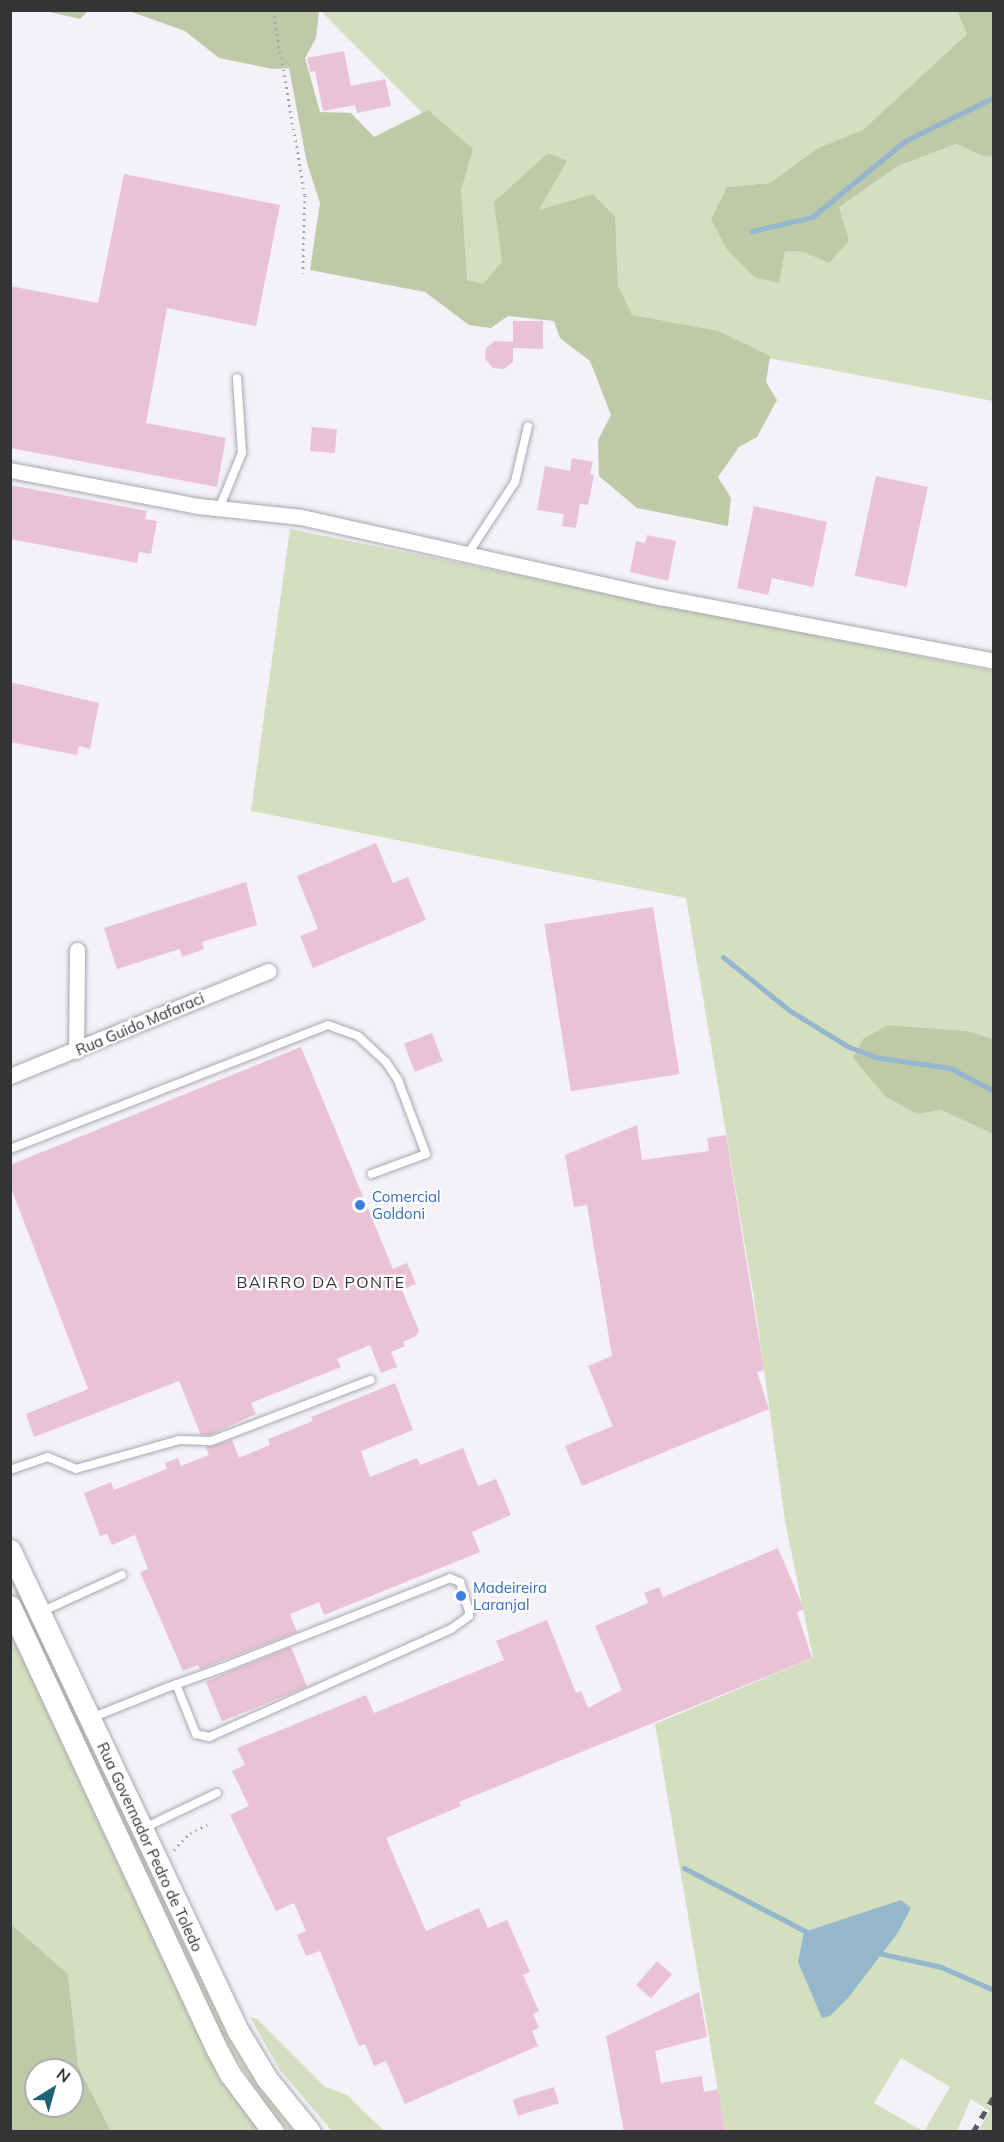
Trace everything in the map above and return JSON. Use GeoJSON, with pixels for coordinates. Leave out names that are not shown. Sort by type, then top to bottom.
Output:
{"type":"FeatureCollection","features":[{"type":"Feature","properties":{"kind":"main road","name":"Rua Governador Pedro de Toledo"},"geometry":{"type":"LineString","coordinates":[[10,1550],[88,1719],[247,2048],[284,2102],[310,2132]]}},
{"type":"Feature","properties":{"kind":"main road","name":"Rua Governador Pedro de Toledo"},"geometry":{"type":"LineString","coordinates":[[10,1605],[205,2027],[230,2074],[273,2132]]}},
{"type":"Feature","properties":{"kind":"street"},"geometry":{"type":"LineString","coordinates":[[10,470],[219,509],[302,517],[469,552],[660,597],[993,661]]}},
{"type":"Feature","properties":{"kind":"street"},"geometry":{"type":"LineString","coordinates":[[76,1051],[78,950]]}},
{"type":"Feature","properties":{"kind":"street","name":"Rua Guido Mafaraci"},"geometry":{"type":"LineString","coordinates":[[10,1076],[76,1051],[269,970]]}},
{"type":"Feature","properties":{"kind":"lane"},"geometry":{"type":"LineString","coordinates":[[219,509],[242,453],[237,378]]}},
{"type":"Feature","properties":{"kind":"lane"},"geometry":{"type":"LineString","coordinates":[[469,552],[515,482],[528,426]]}},
{"type":"Feature","properties":{"kind":"lane"},"geometry":{"type":"LineString","coordinates":[[10,1149],[316,1026],[328,1025],[358,1036],[386,1062],[398,1080],[426,1154],[372,1174]]}},
{"type":"Feature","properties":{"kind":"lane"},"geometry":{"type":"LineString","coordinates":[[10,1470],[48,1457],[76,1469],[179,1440],[211,1442],[371,1380]]}},
{"type":"Feature","properties":{"kind":"lane"},"geometry":{"type":"LineString","coordinates":[[40,1613],[122,1575]]}},
{"type":"Feature","properties":{"kind":"lane"},"geometry":{"type":"LineString","coordinates":[[88,1719],[176,1684],[450,1578],[460,1582],[469,1611],[469,1616],[451,1629],[209,1737],[196,1734],[176,1684]]}},
{"type":"Feature","properties":{"kind":"lane"},"geometry":{"type":"LineString","coordinates":[[141,1829],[218,1793]]}},
{"type":"Feature","properties":{"kind":"path"},"geometry":{"type":"LineString","coordinates":[[273,10],[305,195],[303,273]]}},
{"type":"Feature","properties":{"kind":"path"},"geometry":{"type":"LineString","coordinates":[[159,1867],[190,1833],[207,1825]]}},
{"type":"Feature","properties":{"kind":"green space"},"geometry":{"type":"Polygon","coordinates":[[[88,10],[80,19],[45,11],[88,10]]]}},
{"type":"Feature","properties":{"kind":"green space"},"geometry":{"type":"Polygon","coordinates":[[[129,11],[319,11],[316,38],[305,58],[320,112],[351,113],[374,137],[428,110],[473,149],[461,190],[467,280],[483,284],[502,262],[494,202],[548,153],[567,161],[539,210],[593,194],[615,217],[618,286],[632,315],[718,331],[770,356],[766,382],[777,400],[757,437],[739,447],[718,477],[731,498],[728,526],[637,508],[599,476],[598,440],[611,415],[590,361],[560,338],[554,321],[508,316],[491,328],[469,325],[425,292],[310,270],[320,203],[307,163],[289,68],[273,69],[219,58],[185,31],[129,11]]]}},
{"type":"Feature","properties":{"kind":"green space"},"geometry":{"type":"Polygon","coordinates":[[[321,11],[957,11],[967,34],[863,131],[818,148],[770,183],[727,187],[743,265],[754,277],[785,251],[804,252],[849,241],[838,207],[898,166],[956,144],[983,156],[993,157],[993,401],[456,298],[460,151],[321,11]]]}},
{"type":"Feature","properties":{"kind":"green space"},"geometry":{"type":"Polygon","coordinates":[[[957,11],[993,11],[993,157],[983,156],[956,144],[898,166],[839,207],[849,241],[829,263],[804,252],[785,251],[779,283],[754,277],[727,250],[711,219],[727,187],[770,183],[818,148],[863,130],[967,34],[957,11]]]}},
{"type":"Feature","properties":{"kind":"green space"},"geometry":{"type":"Polygon","coordinates":[[[290,529],[993,671],[993,1039],[968,1031],[888,1025],[886,1097],[917,1114],[941,1110],[993,1134],[993,2131],[978,2131],[990,2111],[971,2099],[957,2131],[924,2131],[950,2087],[901,2058],[874,2103],[923,2131],[725,2131],[655,1724],[813,1658],[785,1521],[754,1298],[686,898],[251,811],[290,529]]]}},
{"type":"Feature","properties":{"kind":"green space"},"geometry":{"type":"Polygon","coordinates":[[[888,1025],[968,1031],[993,1039],[993,1134],[941,1110],[917,1114],[886,1097],[853,1058],[863,1039],[888,1025]]]}},
{"type":"Feature","properties":{"kind":"green space"},"geometry":{"type":"Polygon","coordinates":[[[10,1571],[228,2036],[258,2085],[294,2131],[287,2131],[271,2113],[223,2039],[11,1584],[10,1571]]]}},
{"type":"Feature","properties":{"kind":"green space"},"geometry":{"type":"Polygon","coordinates":[[[10,1626],[263,2131],[111,2131],[84,2078],[84,2058],[77,2058],[68,1974],[11,1924],[10,1626]]]}},
{"type":"Feature","properties":{"kind":"green space"},"geometry":{"type":"Polygon","coordinates":[[[11,1924],[68,1974],[77,2058],[24,2058],[24,2118],[84,2118],[84,2078],[111,2131],[11,2131],[11,1924]]]}},
{"type":"Feature","properties":{"kind":"green space"},"geometry":{"type":"Polygon","coordinates":[[[250,2017],[257,2019],[325,2087],[347,2095],[384,2131],[332,2131],[280,2070],[250,2017]]]}},
{"type":"Feature","properties":{"kind":"water"},"geometry":{"type":"Polygon","coordinates":[[[901,1900],[911,1908],[897,1934],[848,1998],[830,2016],[822,2018],[798,1962],[804,1932],[901,1900]]]}},
{"type":"Feature","properties":{"kind":"building"},"geometry":{"type":"Polygon","coordinates":[[[344,51],[351,86],[385,79],[391,106],[357,113],[355,105],[323,111],[315,71],[310,72],[307,58],[344,51]]]}},
{"type":"Feature","properties":{"kind":"building"},"geometry":{"type":"Polygon","coordinates":[[[124,174],[280,205],[256,326],[167,308],[146,423],[226,438],[217,487],[10,448],[10,286],[98,303],[124,174]]]}},
{"type":"Feature","properties":{"kind":"building"},"geometry":{"type":"Polygon","coordinates":[[[513,321],[543,321],[543,349],[513,348],[513,362],[504,369],[493,368],[485,359],[486,348],[495,341],[513,342],[513,321]]]}},
{"type":"Feature","properties":{"kind":"building"},"geometry":{"type":"Polygon","coordinates":[[[312,427],[337,429],[335,453],[310,451],[312,427]]]}},
{"type":"Feature","properties":{"kind":"building"},"geometry":{"type":"Polygon","coordinates":[[[572,458],[593,462],[590,474],[594,475],[588,505],[580,504],[576,528],[562,526],[564,514],[537,510],[545,466],[570,471],[572,458]]]}},
{"type":"Feature","properties":{"kind":"building"},"geometry":{"type":"Polygon","coordinates":[[[876,476],[928,487],[907,587],[855,576],[876,476]]]}},
{"type":"Feature","properties":{"kind":"building"},"geometry":{"type":"Polygon","coordinates":[[[10,485],[147,511],[145,519],[157,521],[151,554],[139,552],[137,563],[10,539],[10,485]]]}},
{"type":"Feature","properties":{"kind":"building"},"geometry":{"type":"Polygon","coordinates":[[[754,506],[827,522],[813,587],[772,578],[768,595],[737,588],[754,506]]]}},
{"type":"Feature","properties":{"kind":"building"},"geometry":{"type":"Polygon","coordinates":[[[647,535],[676,541],[668,581],[630,572],[636,541],[645,543],[647,535]]]}},
{"type":"Feature","properties":{"kind":"building"},"geometry":{"type":"Polygon","coordinates":[[[10,682],[99,703],[90,749],[79,746],[77,755],[10,742],[10,682]]]}},
{"type":"Feature","properties":{"kind":"building"},"geometry":{"type":"Polygon","coordinates":[[[376,843],[393,883],[408,877],[426,920],[313,968],[300,936],[318,929],[297,876],[376,843]]]}},
{"type":"Feature","properties":{"kind":"building"},"geometry":{"type":"Polygon","coordinates":[[[246,882],[257,925],[202,942],[204,949],[182,957],[180,949],[117,969],[104,928],[246,882]]]}},
{"type":"Feature","properties":{"kind":"building"},"geometry":{"type":"Polygon","coordinates":[[[653,907],[679,1074],[571,1091],[544,924],[653,907]]]}},
{"type":"Feature","properties":{"kind":"building"},"geometry":{"type":"Polygon","coordinates":[[[432,1033],[443,1061],[415,1072],[404,1044],[432,1033]]]}},
{"type":"Feature","properties":{"kind":"building"},"geometry":{"type":"Polygon","coordinates":[[[301,1047],[393,1269],[407,1263],[416,1284],[402,1290],[419,1331],[416,1336],[403,1342],[405,1346],[391,1352],[397,1367],[381,1373],[370,1345],[337,1359],[341,1367],[251,1403],[256,1414],[210,1435],[201,1435],[179,1381],[34,1437],[26,1414],[88,1389],[10,1185],[10,1165],[301,1047]]]}},
{"type":"Feature","properties":{"kind":"building"},"geometry":{"type":"Polygon","coordinates":[[[637,1125],[642,1160],[709,1151],[707,1138],[726,1135],[764,1370],[757,1372],[769,1409],[582,1486],[565,1446],[613,1426],[588,1366],[612,1356],[587,1205],[574,1207],[565,1155],[637,1125]]]}},
{"type":"Feature","properties":{"kind":"building"},"geometry":{"type":"Polygon","coordinates":[[[395,1383],[413,1430],[361,1451],[370,1477],[417,1458],[420,1465],[463,1448],[478,1486],[496,1479],[511,1515],[472,1532],[480,1552],[324,1615],[319,1602],[290,1614],[297,1632],[200,1669],[198,1665],[183,1671],[140,1572],[148,1569],[135,1535],[112,1545],[107,1534],[100,1536],[84,1493],[111,1482],[114,1490],[167,1469],[165,1463],[178,1458],[181,1466],[209,1455],[206,1447],[232,1440],[239,1458],[270,1445],[268,1439],[313,1421],[311,1417],[395,1383]]]}},
{"type":"Feature","properties":{"kind":"building"},"geometry":{"type":"Polygon","coordinates":[[[778,1548],[804,1609],[797,1612],[812,1658],[459,1802],[461,1806],[386,1838],[426,1931],[479,1908],[488,1928],[507,1920],[530,1972],[523,1975],[539,2011],[533,2014],[539,2028],[532,2031],[538,2046],[405,2104],[386,2061],[374,2066],[365,2044],[359,2046],[320,1951],[306,1956],[297,1935],[306,1931],[294,1903],[276,1911],[230,1815],[249,1806],[232,1771],[245,1765],[237,1748],[366,1695],[374,1713],[504,1660],[496,1641],[547,1620],[576,1693],[581,1691],[588,1708],[622,1690],[595,1626],[648,1603],[644,1593],[659,1587],[663,1597],[778,1548]]]}},
{"type":"Feature","properties":{"kind":"building"},"geometry":{"type":"Polygon","coordinates":[[[291,1647],[307,1687],[222,1721],[206,1681],[291,1647]]]}},
{"type":"Feature","properties":{"kind":"building"},"geometry":{"type":"Polygon","coordinates":[[[657,1961],[672,1974],[651,1998],[636,1985],[657,1961]]]}},
{"type":"Feature","properties":{"kind":"building"},"geometry":{"type":"Polygon","coordinates":[[[699,1992],[707,2037],[655,2051],[661,2083],[702,2076],[704,2092],[718,2089],[725,2132],[624,2132],[606,2036],[699,1992]]]}},
{"type":"Feature","properties":{"kind":"building"},"geometry":{"type":"Polygon","coordinates":[[[554,2087],[559,2103],[518,2116],[513,2100],[554,2087]]]}},
{"type":"Feature","properties":{"kind":"waterway"},"geometry":{"type":"LineString","coordinates":[[752,231],[812,217],[905,141],[994,97]]}},
{"type":"Feature","properties":{"kind":"waterway"},"geometry":{"type":"LineString","coordinates":[[723,957],[789,1010],[849,1047],[880,1058],[950,1068],[994,1091]]}},
{"type":"Feature","properties":{"kind":"waterway"},"geometry":{"type":"LineString","coordinates":[[684,1868],[811,1934]]}},
{"type":"Feature","properties":{"kind":"waterway"},"geometry":{"type":"LineString","coordinates":[[874,1952],[941,1967],[994,1990]]}},
{"type":"Feature","properties":{"kind":"railway"},"geometry":{"type":"LineString","coordinates":[[973,2132],[994,2096]]}},
{"type":"Feature","properties":{"kind":"place","name":"Comercial Goldoni"},"geometry":{"type":"Point","coordinates":[360,1205]}},
{"type":"Feature","properties":{"kind":"place","name":"Madeireira Laranjal"},"geometry":{"type":"Point","coordinates":[461,1596]}},
{"type":"Feature","properties":{"kind":"district","name":"BAIRRO DA PONTE"},"geometry":{"type":"Point","coordinates":[321,1282]}}]}
